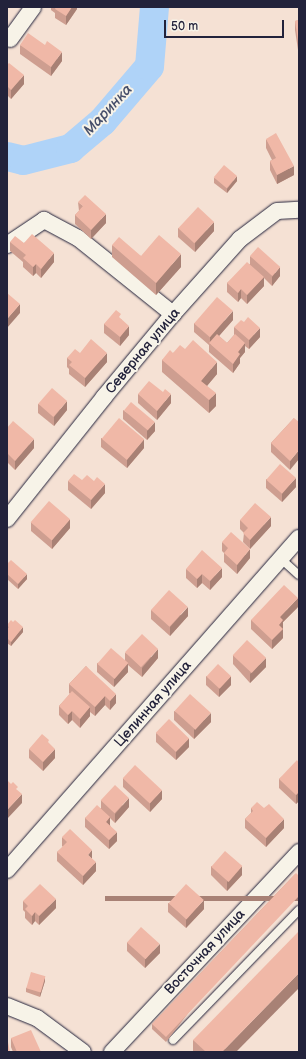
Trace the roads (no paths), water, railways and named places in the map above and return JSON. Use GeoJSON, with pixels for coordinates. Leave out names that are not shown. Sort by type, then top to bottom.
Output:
{"type":"FeatureCollection","features":[{"type":"Feature","properties":{"kind":"street"},"geometry":{"type":"LineString","coordinates":[[10,39],[33,7]]}},
{"type":"Feature","properties":{"kind":"street","name":"Северная улица"},"geometry":{"type":"LineString","coordinates":[[7,519],[104,397],[173,314],[240,239],[277,211],[299,210]]}},
{"type":"Feature","properties":{"kind":"street"},"geometry":{"type":"LineString","coordinates":[[7,245],[44,220],[78,238],[173,314]]}},
{"type":"Feature","properties":{"kind":"street","name":"Целинная улица"},"geometry":{"type":"LineString","coordinates":[[7,870],[299,538]]}},
{"type":"Feature","properties":{"kind":"street","name":"Восточная улица"},"geometry":{"type":"LineString","coordinates":[[112,1052],[299,852]]}},
{"type":"Feature","properties":{"kind":"street"},"geometry":{"type":"LineString","coordinates":[[7,1006],[37,1018],[84,1052]]}},
{"type":"Feature","properties":{"kind":"lane"},"geometry":{"type":"LineString","coordinates":[[280,558],[299,575]]}},
{"type":"Feature","properties":{"kind":"lane"},"geometry":{"type":"LineString","coordinates":[[173,1040],[299,910]]}},
{"type":"Feature","properties":{"kind":"waterway","name":"Маринка"},"geometry":{"type":"LineString","coordinates":[[7,156],[23,160],[70,148],[102,121],[149,66],[154,7]]}}]}
